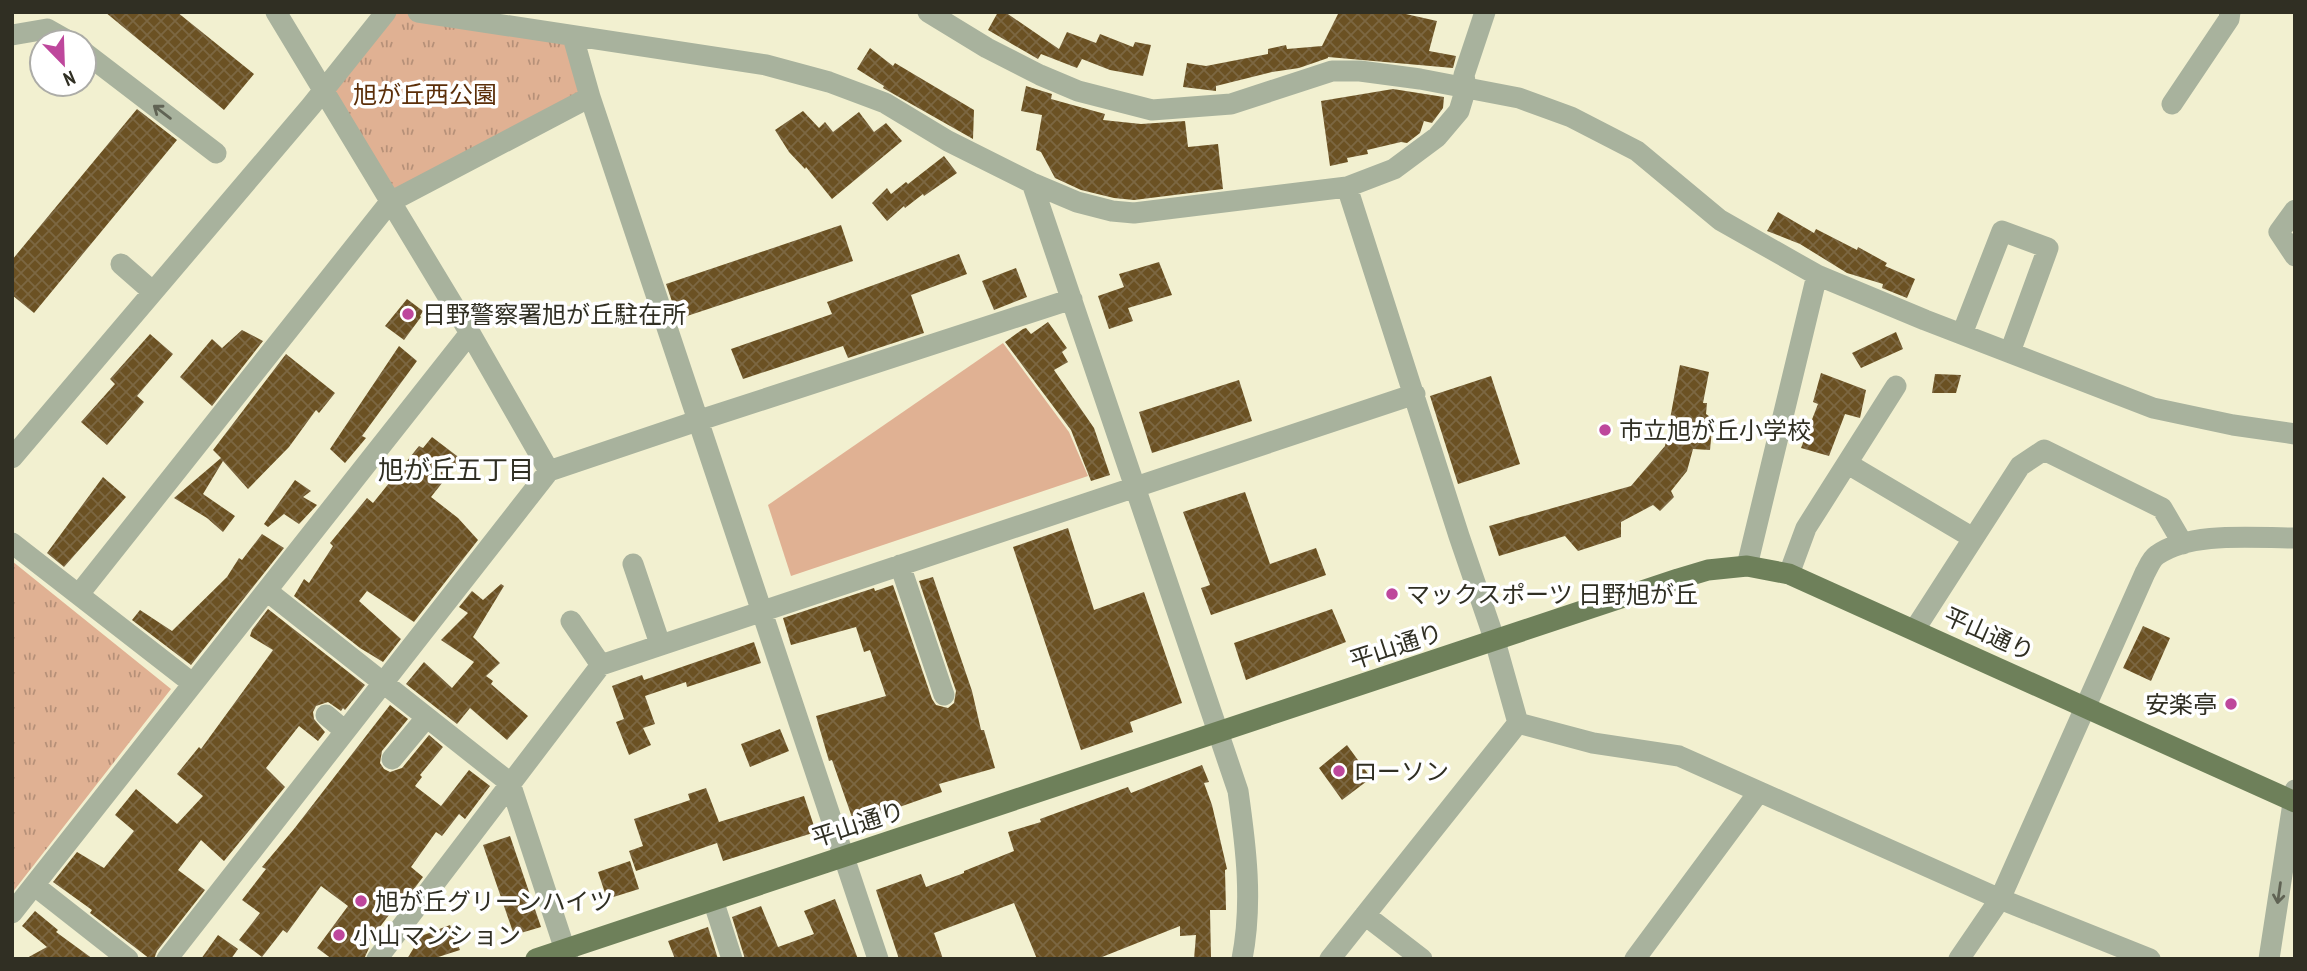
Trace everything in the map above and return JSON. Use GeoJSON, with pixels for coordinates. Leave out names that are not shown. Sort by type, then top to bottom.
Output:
{"type":"FeatureCollection","features":[{"type":"Feature","properties":{"kind":"main road","name":"平山通り"},"geometry":{"type":"LineString","coordinates":[[536,959],[567,954],[713,900],[1678,579],[1708,570],[1748,566],[1789,575],[2294,798]]}},
{"type":"Feature","properties":{"kind":"street"},"geometry":{"type":"LineString","coordinates":[[276,12],[470,333],[549,471]]}},
{"type":"Feature","properties":{"kind":"street"},"geometry":{"type":"LineString","coordinates":[[12,458],[324,91],[386,12]]}},
{"type":"Feature","properties":{"kind":"street"},"geometry":{"type":"LineString","coordinates":[[418,12],[766,65],[829,82],[886,103],[948,141],[1032,183],[1077,202],[1112,211],[1134,213],[1348,187],[1394,169],[1437,137],[1460,111],[1466,88],[1464,75],[1484,12]]}},
{"type":"Feature","properties":{"kind":"street"},"geometry":{"type":"LineString","coordinates":[[928,12],[987,48],[1078,91],[1152,110],[1231,104],[1332,71],[1360,71],[1520,98],[1571,117],[1637,151],[1720,220],[1817,275],[2153,408],[2233,425],[2295,434]]}},
{"type":"Feature","properties":{"kind":"street"},"geometry":{"type":"LineString","coordinates":[[2172,104],[2229,19],[2230,12]]}},
{"type":"Feature","properties":{"kind":"street"},"geometry":{"type":"LineString","coordinates":[[573,37],[590,97],[697,421],[878,959]]}},
{"type":"Feature","properties":{"kind":"street"},"geometry":{"type":"LineString","coordinates":[[98,63],[216,153]]}},
{"type":"Feature","properties":{"kind":"street"},"geometry":{"type":"LineString","coordinates":[[79,594],[390,202],[590,97]]}},
{"type":"Feature","properties":{"kind":"street"},"geometry":{"type":"LineString","coordinates":[[1032,183],[1238,791],[1247,854],[1248,929],[1242,959]]}},
{"type":"Feature","properties":{"kind":"street"},"geometry":{"type":"LineString","coordinates":[[1348,187],[1495,641],[1518,723]]}},
{"type":"Feature","properties":{"kind":"street"},"geometry":{"type":"LineString","coordinates":[[2295,210],[2279,232],[2295,256]]}},
{"type":"Feature","properties":{"kind":"street"},"geometry":{"type":"LineString","coordinates":[[1962,334],[2002,231],[2014,235],[2048,248],[2010,352]]}},
{"type":"Feature","properties":{"kind":"street"},"geometry":{"type":"LineString","coordinates":[[121,264],[153,292]]}},
{"type":"Feature","properties":{"kind":"street"},"geometry":{"type":"LineString","coordinates":[[1748,566],[1817,275]]}},
{"type":"Feature","properties":{"kind":"street"},"geometry":{"type":"LineString","coordinates":[[167,959],[549,471],[1072,299]]}},
{"type":"Feature","properties":{"kind":"street"},"geometry":{"type":"LineString","coordinates":[[12,913],[470,333]]}},
{"type":"Feature","properties":{"kind":"street"},"geometry":{"type":"LineString","coordinates":[[1789,575],[1806,528],[1896,386]]}},
{"type":"Feature","properties":{"kind":"street"},"geometry":{"type":"LineString","coordinates":[[377,959],[601,665],[1415,394]]}},
{"type":"Feature","properties":{"kind":"street"},"geometry":{"type":"LineString","coordinates":[[1914,629],[2020,466],[2044,450],[2162,508],[2183,544]]}},
{"type":"Feature","properties":{"kind":"street"},"geometry":{"type":"LineString","coordinates":[[1849,464],[1973,538]]}},
{"type":"Feature","properties":{"kind":"street"},"geometry":{"type":"LineString","coordinates":[[1958,959],[2000,899],[2145,573],[2155,556],[2183,544],[2211,539],[2295,538]]}},
{"type":"Feature","properties":{"kind":"street"},"geometry":{"type":"LineString","coordinates":[[12,543],[192,683]]}},
{"type":"Feature","properties":{"kind":"street"},"geometry":{"type":"LineString","coordinates":[[633,564],[660,644]]}},
{"type":"Feature","properties":{"kind":"street"},"geometry":{"type":"LineString","coordinates":[[900,565],[944,695]]}},
{"type":"Feature","properties":{"kind":"street"},"geometry":{"type":"LineString","coordinates":[[267,591],[510,783],[567,954]]}},
{"type":"Feature","properties":{"kind":"street"},"geometry":{"type":"LineString","coordinates":[[570,621],[601,665]]}},
{"type":"Feature","properties":{"kind":"street"},"geometry":{"type":"LineString","coordinates":[[326,715],[345,731]]}},
{"type":"Feature","properties":{"kind":"street"},"geometry":{"type":"LineString","coordinates":[[392,758],[426,718]]}},
{"type":"Feature","properties":{"kind":"street"},"geometry":{"type":"LineString","coordinates":[[1518,723],[1593,743],[1679,756],[2000,899],[2140,957]]}},
{"type":"Feature","properties":{"kind":"street"},"geometry":{"type":"LineString","coordinates":[[1331,959],[1518,723]]}},
{"type":"Feature","properties":{"kind":"street"},"geometry":{"type":"LineString","coordinates":[[1635,959],[1758,793]]}},
{"type":"Feature","properties":{"kind":"street"},"geometry":{"type":"LineString","coordinates":[[2269,959],[2294,798]]}},
{"type":"Feature","properties":{"kind":"street"},"geometry":{"type":"LineString","coordinates":[[35,886],[128,959]]}},
{"type":"Feature","properties":{"kind":"street"},"geometry":{"type":"LineString","coordinates":[[713,900],[732,959]]}},
{"type":"Feature","properties":{"kind":"street"},"geometry":{"type":"LineString","coordinates":[[1365,915],[1422,959]]}},
{"type":"Feature","properties":{"kind":"green space","name":"旭が丘西公園"},"geometry":{"type":"Polygon","coordinates":[[[386,12],[417,12],[573,37],[590,97],[390,202],[324,91],[386,12]]]}},
{"type":"Feature","properties":{"kind":"green space"},"geometry":{"type":"Polygon","coordinates":[[[1003,343],[1069,432],[1088,476],[791,576],[768,505],[1003,343]]]}},
{"type":"Feature","properties":{"kind":"green space"},"geometry":{"type":"Polygon","coordinates":[[[12,561],[171,689],[12,893],[12,561]]]}},
{"type":"Feature","properties":{"kind":"building"},"geometry":{"type":"Polygon","coordinates":[[[105,12],[177,12],[254,74],[224,110],[105,12]]]}},
{"type":"Feature","properties":{"kind":"building"},"geometry":{"type":"Polygon","coordinates":[[[998,12],[1005,12],[1059,49],[1067,32],[1096,43],[1100,34],[1133,47],[1135,42],[1151,45],[1143,76],[1110,70],[1082,59],[1077,68],[1041,54],[1038,59],[988,30],[998,12]]]}},
{"type":"Feature","properties":{"kind":"building"},"geometry":{"type":"Polygon","coordinates":[[[1339,12],[1397,12],[1437,21],[1429,51],[1456,56],[1453,68],[1328,57],[1299,68],[1216,86],[1216,91],[1183,87],[1187,63],[1206,66],[1268,54],[1268,49],[1286,45],[1287,49],[1322,46],[1339,12]]]}},
{"type":"Feature","properties":{"kind":"building"},"geometry":{"type":"Polygon","coordinates":[[[870,48],[893,66],[895,63],[974,110],[973,139],[883,88],[884,86],[857,69],[870,48]]]}},
{"type":"Feature","properties":{"kind":"building"},"geometry":{"type":"Polygon","coordinates":[[[1026,86],[1052,94],[1051,99],[1105,114],[1103,120],[1141,124],[1185,121],[1188,147],[1218,144],[1223,189],[1134,200],[1081,190],[1055,178],[1041,152],[1036,150],[1042,115],[1021,111],[1026,86]]]}},
{"type":"Feature","properties":{"kind":"building"},"geometry":{"type":"Polygon","coordinates":[[[1393,89],[1444,97],[1443,108],[1432,123],[1424,121],[1420,133],[1407,143],[1367,150],[1368,154],[1347,158],[1348,162],[1330,166],[1321,101],[1393,89]]]}},
{"type":"Feature","properties":{"kind":"building"},"geometry":{"type":"Polygon","coordinates":[[[137,109],[177,140],[34,313],[12,295],[12,260],[137,109]]]}},
{"type":"Feature","properties":{"kind":"building"},"geometry":{"type":"Polygon","coordinates":[[[803,111],[819,128],[825,122],[833,132],[859,112],[874,132],[886,123],[902,141],[832,199],[806,167],[805,169],[789,152],[775,130],[803,111]]]}},
{"type":"Feature","properties":{"kind":"building"},"geometry":{"type":"Polygon","coordinates":[[[944,156],[957,173],[905,208],[904,206],[887,221],[872,203],[887,188],[891,194],[944,156]]]}},
{"type":"Feature","properties":{"kind":"building"},"geometry":{"type":"Polygon","coordinates":[[[1778,212],[1814,233],[1816,229],[1857,250],[1858,247],[1887,263],[1885,266],[1915,279],[1907,298],[1882,288],[1883,284],[1847,273],[1800,244],[1767,231],[1778,212]]]}},
{"type":"Feature","properties":{"kind":"building"},"geometry":{"type":"Polygon","coordinates":[[[841,225],[853,261],[678,319],[666,284],[841,225]]]}},
{"type":"Feature","properties":{"kind":"building"},"geometry":{"type":"Polygon","coordinates":[[[959,254],[967,274],[911,295],[924,333],[848,358],[843,346],[743,379],[731,349],[832,314],[827,302],[959,254]]]}},
{"type":"Feature","properties":{"kind":"building"},"geometry":{"type":"Polygon","coordinates":[[[1159,262],[1172,295],[1128,308],[1133,321],[1109,329],[1098,296],[1124,287],[1119,274],[1159,262]]]}},
{"type":"Feature","properties":{"kind":"building"},"geometry":{"type":"Polygon","coordinates":[[[1016,268],[1027,297],[994,310],[982,281],[1016,268]]]}},
{"type":"Feature","properties":{"kind":"building","name":"日野警察署旭が丘駐在所"},"geometry":{"type":"Polygon","coordinates":[[[407,299],[423,311],[404,340],[385,326],[407,299]]]}},
{"type":"Feature","properties":{"kind":"building"},"geometry":{"type":"Polygon","coordinates":[[[1048,322],[1067,348],[1062,352],[1068,362],[1054,370],[1094,428],[1110,475],[1091,481],[1071,430],[1005,342],[1023,329],[1026,328],[1031,334],[1048,322]]]}},
{"type":"Feature","properties":{"kind":"building"},"geometry":{"type":"Polygon","coordinates":[[[242,330],[263,341],[212,406],[180,377],[212,339],[222,348],[242,330]]]}},
{"type":"Feature","properties":{"kind":"building"},"geometry":{"type":"Polygon","coordinates":[[[1896,332],[1903,349],[1861,368],[1852,353],[1896,332]]]}},
{"type":"Feature","properties":{"kind":"building"},"geometry":{"type":"Polygon","coordinates":[[[150,334],[173,354],[137,396],[144,402],[107,445],[81,422],[115,384],[110,379],[150,334]]]}},
{"type":"Feature","properties":{"kind":"building"},"geometry":{"type":"Polygon","coordinates":[[[399,346],[417,361],[362,436],[366,438],[345,463],[330,449],[399,346]]]}},
{"type":"Feature","properties":{"kind":"building"},"geometry":{"type":"Polygon","coordinates":[[[286,354],[335,393],[319,413],[316,410],[289,447],[248,489],[223,461],[203,494],[235,516],[223,532],[207,518],[174,498],[221,458],[213,450],[286,354]]]}},
{"type":"Feature","properties":{"kind":"building"},"geometry":{"type":"Polygon","coordinates":[[[1680,365],[1709,372],[1703,403],[1707,403],[1706,414],[1713,419],[1710,450],[1693,449],[1687,471],[1671,491],[1674,497],[1660,511],[1653,505],[1621,522],[1621,537],[1578,551],[1565,536],[1499,556],[1489,526],[1631,486],[1665,446],[1680,365]]]}},
{"type":"Feature","properties":{"kind":"building"},"geometry":{"type":"Polygon","coordinates":[[[1821,373],[1866,390],[1860,418],[1845,414],[1829,456],[1801,448],[1818,404],[1813,402],[1821,373]]]}},
{"type":"Feature","properties":{"kind":"building"},"geometry":{"type":"Polygon","coordinates":[[[1935,374],[1961,375],[1956,393],[1932,393],[1935,374]]]}},
{"type":"Feature","properties":{"kind":"building"},"geometry":{"type":"Polygon","coordinates":[[[1491,376],[1520,464],[1458,484],[1430,396],[1491,376]]]}},
{"type":"Feature","properties":{"kind":"building"},"geometry":{"type":"Polygon","coordinates":[[[1239,380],[1252,421],[1152,453],[1139,412],[1239,380]]]}},
{"type":"Feature","properties":{"kind":"building"},"geometry":{"type":"Polygon","coordinates":[[[432,437],[461,459],[431,497],[458,518],[478,540],[414,622],[367,591],[359,601],[401,639],[383,662],[360,648],[294,596],[304,579],[309,583],[333,546],[330,543],[367,498],[373,503],[419,446],[423,448],[432,437]]]}},
{"type":"Feature","properties":{"kind":"building"},"geometry":{"type":"Polygon","coordinates":[[[103,477],[126,497],[64,567],[47,553],[103,477]]]}},
{"type":"Feature","properties":{"kind":"building"},"geometry":{"type":"Polygon","coordinates":[[[295,480],[311,491],[303,497],[317,505],[299,524],[284,514],[268,527],[264,524],[295,480]]]}},
{"type":"Feature","properties":{"kind":"building"},"geometry":{"type":"Polygon","coordinates":[[[1245,492],[1270,564],[1316,548],[1326,575],[1211,615],[1201,588],[1210,585],[1183,512],[1245,492]]]}},
{"type":"Feature","properties":{"kind":"building"},"geometry":{"type":"Polygon","coordinates":[[[1068,528],[1094,610],[1144,592],[1182,703],[1130,722],[1133,732],[1081,750],[1013,547],[1068,528]]]}},
{"type":"Feature","properties":{"kind":"building"},"geometry":{"type":"Polygon","coordinates":[[[262,534],[284,548],[191,665],[132,620],[140,610],[172,631],[227,577],[239,558],[242,560],[262,534]]]}},
{"type":"Feature","properties":{"kind":"building"},"geometry":{"type":"Polygon","coordinates":[[[933,577],[995,768],[939,784],[942,792],[854,823],[832,760],[829,761],[816,716],[886,696],[870,650],[864,652],[856,627],[791,645],[783,618],[874,588],[875,591],[893,585],[932,699],[936,705],[948,708],[954,703],[956,691],[919,581],[933,577]]]}},
{"type":"Feature","properties":{"kind":"building"},"geometry":{"type":"Polygon","coordinates":[[[501,584],[504,586],[473,637],[500,663],[486,676],[493,681],[491,684],[528,716],[507,740],[470,708],[457,724],[406,684],[424,662],[452,688],[474,662],[441,640],[468,613],[459,607],[472,591],[483,600],[501,584]]]}},
{"type":"Feature","properties":{"kind":"building"},"geometry":{"type":"Polygon","coordinates":[[[268,609],[365,685],[345,710],[343,708],[341,711],[328,702],[316,706],[314,719],[325,732],[318,741],[299,726],[266,768],[285,787],[224,861],[201,840],[178,870],[205,890],[157,951],[154,959],[150,959],[90,913],[92,910],[53,882],[77,852],[104,868],[134,831],[115,815],[136,789],[177,824],[203,796],[177,774],[199,747],[201,749],[273,650],[250,636],[268,609]]]}},
{"type":"Feature","properties":{"kind":"building"},"geometry":{"type":"Polygon","coordinates":[[[1332,609],[1346,642],[1246,680],[1234,643],[1332,609]]]}},
{"type":"Feature","properties":{"kind":"building"},"geometry":{"type":"Polygon","coordinates":[[[2143,626],[2170,638],[2151,681],[2123,668],[2143,626]]]}},
{"type":"Feature","properties":{"kind":"building"},"geometry":{"type":"Polygon","coordinates":[[[754,642],[761,663],[687,687],[686,682],[645,696],[655,724],[643,728],[651,745],[629,755],[616,722],[624,719],[612,686],[642,675],[644,680],[754,642]]]}},
{"type":"Feature","properties":{"kind":"building"},"geometry":{"type":"Polygon","coordinates":[[[390,705],[408,719],[382,751],[380,763],[384,769],[390,772],[402,768],[429,735],[443,747],[420,775],[422,777],[415,786],[441,806],[469,770],[490,786],[465,819],[459,814],[442,836],[436,832],[411,867],[423,877],[405,901],[402,898],[366,945],[369,948],[364,959],[332,959],[317,948],[348,906],[321,886],[287,933],[283,930],[262,957],[239,940],[260,913],[242,900],[266,869],[262,867],[390,705]]]}},
{"type":"Feature","properties":{"kind":"building"},"geometry":{"type":"Polygon","coordinates":[[[780,729],[789,751],[750,767],[741,744],[780,729]]]}},
{"type":"Feature","properties":{"kind":"building"},"geometry":{"type":"Polygon","coordinates":[[[1347,745],[1371,778],[1342,800],[1319,768],[1347,745]]]}},
{"type":"Feature","properties":{"kind":"building"},"geometry":{"type":"Polygon","coordinates":[[[1202,765],[1209,782],[1204,783],[1227,869],[1226,910],[1210,910],[1211,959],[1194,959],[1196,935],[1180,936],[1180,926],[1097,959],[1037,959],[1014,903],[934,933],[943,959],[899,959],[876,890],[921,874],[926,887],[964,873],[1014,851],[1008,832],[1041,822],[1040,819],[1128,787],[1131,793],[1202,765]]]}},
{"type":"Feature","properties":{"kind":"building"},"geometry":{"type":"Polygon","coordinates":[[[706,788],[719,822],[804,796],[816,832],[723,861],[717,843],[636,871],[629,851],[643,846],[634,819],[690,800],[688,794],[706,788]]]}},
{"type":"Feature","properties":{"kind":"building"},"geometry":{"type":"Polygon","coordinates":[[[510,836],[541,927],[514,935],[483,845],[510,836]]]}},
{"type":"Feature","properties":{"kind":"building"},"geometry":{"type":"Polygon","coordinates":[[[630,861],[639,889],[607,899],[598,872],[630,861]]]}},
{"type":"Feature","properties":{"kind":"building"},"geometry":{"type":"Polygon","coordinates":[[[835,899],[858,959],[745,959],[732,917],[761,906],[778,947],[814,934],[804,911],[835,899]]]}},
{"type":"Feature","properties":{"kind":"building"},"geometry":{"type":"Polygon","coordinates":[[[35,911],[58,930],[56,932],[93,959],[25,959],[47,947],[22,926],[35,911]]]}},
{"type":"Feature","properties":{"kind":"building"},"geometry":{"type":"Polygon","coordinates":[[[450,925],[460,950],[432,959],[407,959],[421,936],[450,925]]]}},
{"type":"Feature","properties":{"kind":"building"},"geometry":{"type":"Polygon","coordinates":[[[708,927],[718,959],[675,959],[668,941],[708,927]]]}},
{"type":"Feature","properties":{"kind":"building"},"geometry":{"type":"Polygon","coordinates":[[[218,935],[238,949],[231,959],[201,959],[218,935]]]}},
{"type":"Feature","properties":{"kind":"place","name":"日野警察署旭が丘駐在所"},"geometry":{"type":"Point","coordinates":[408,314]}},
{"type":"Feature","properties":{"kind":"place","name":"市立旭が丘小学校"},"geometry":{"type":"Point","coordinates":[1605,430]}},
{"type":"Feature","properties":{"kind":"place","name":"マックスポーツ 日野旭が丘"},"geometry":{"type":"Point","coordinates":[1392,594]}},
{"type":"Feature","properties":{"kind":"place","name":"安楽亭"},"geometry":{"type":"Point","coordinates":[2231,704]}},
{"type":"Feature","properties":{"kind":"place","name":"ローソン"},"geometry":{"type":"Point","coordinates":[1339,771]}},
{"type":"Feature","properties":{"kind":"place","name":"旭が丘グリーンハイツ"},"geometry":{"type":"Point","coordinates":[361,901]}},
{"type":"Feature","properties":{"kind":"place","name":"小山マンション"},"geometry":{"type":"Point","coordinates":[339,935]}},
{"type":"Feature","properties":{"kind":"district","name":"旭が丘五丁目"},"geometry":{"type":"Point","coordinates":[456,469]}}]}
